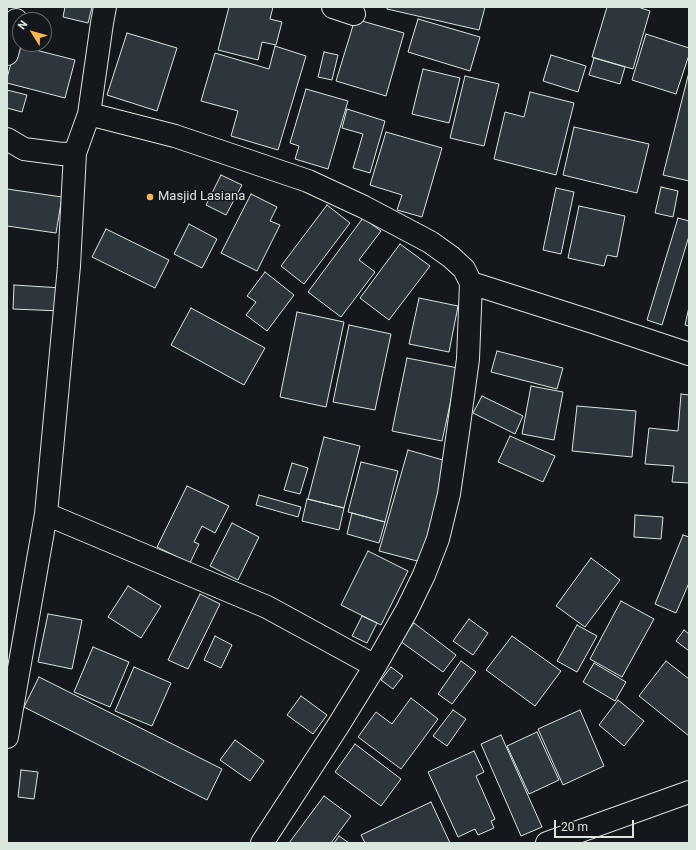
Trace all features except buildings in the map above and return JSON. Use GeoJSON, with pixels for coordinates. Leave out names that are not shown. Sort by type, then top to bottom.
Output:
{"type":"FeatureCollection","features":[{"type":"Feature","properties":{"kind":"street"},"geometry":{"type":"LineString","coordinates":[[7,737],[46,514],[69,266],[75,153],[89,114],[105,7]]}},
{"type":"Feature","properties":{"kind":"street"},"geometry":{"type":"LineString","coordinates":[[333,7],[354,14]]}},
{"type":"Feature","properties":{"kind":"street"},"geometry":{"type":"LineString","coordinates":[[7,54],[12,35]]}},
{"type":"Feature","properties":{"kind":"street"},"geometry":{"type":"LineString","coordinates":[[89,114],[175,136],[308,181],[364,207],[430,242],[451,257],[464,269],[471,283],[468,359],[449,494],[438,539],[424,575],[407,610],[375,666],[262,843]]}},
{"type":"Feature","properties":{"kind":"street"},"geometry":{"type":"LineString","coordinates":[[7,139],[24,149],[62,154],[75,153]]}},
{"type":"Feature","properties":{"kind":"street"},"geometry":{"type":"LineString","coordinates":[[471,283],[596,322],[689,354]]}},
{"type":"Feature","properties":{"kind":"street"},"geometry":{"type":"LineString","coordinates":[[46,514],[267,607],[375,666]]}},
{"type":"Feature","properties":{"kind":"street"},"geometry":{"type":"LineString","coordinates":[[547,843],[689,792]]}},
{"type":"Feature","properties":{"kind":"place","name":"Masjid Lasiana"},"geometry":{"type":"Point","coordinates":[150,197]}}]}
